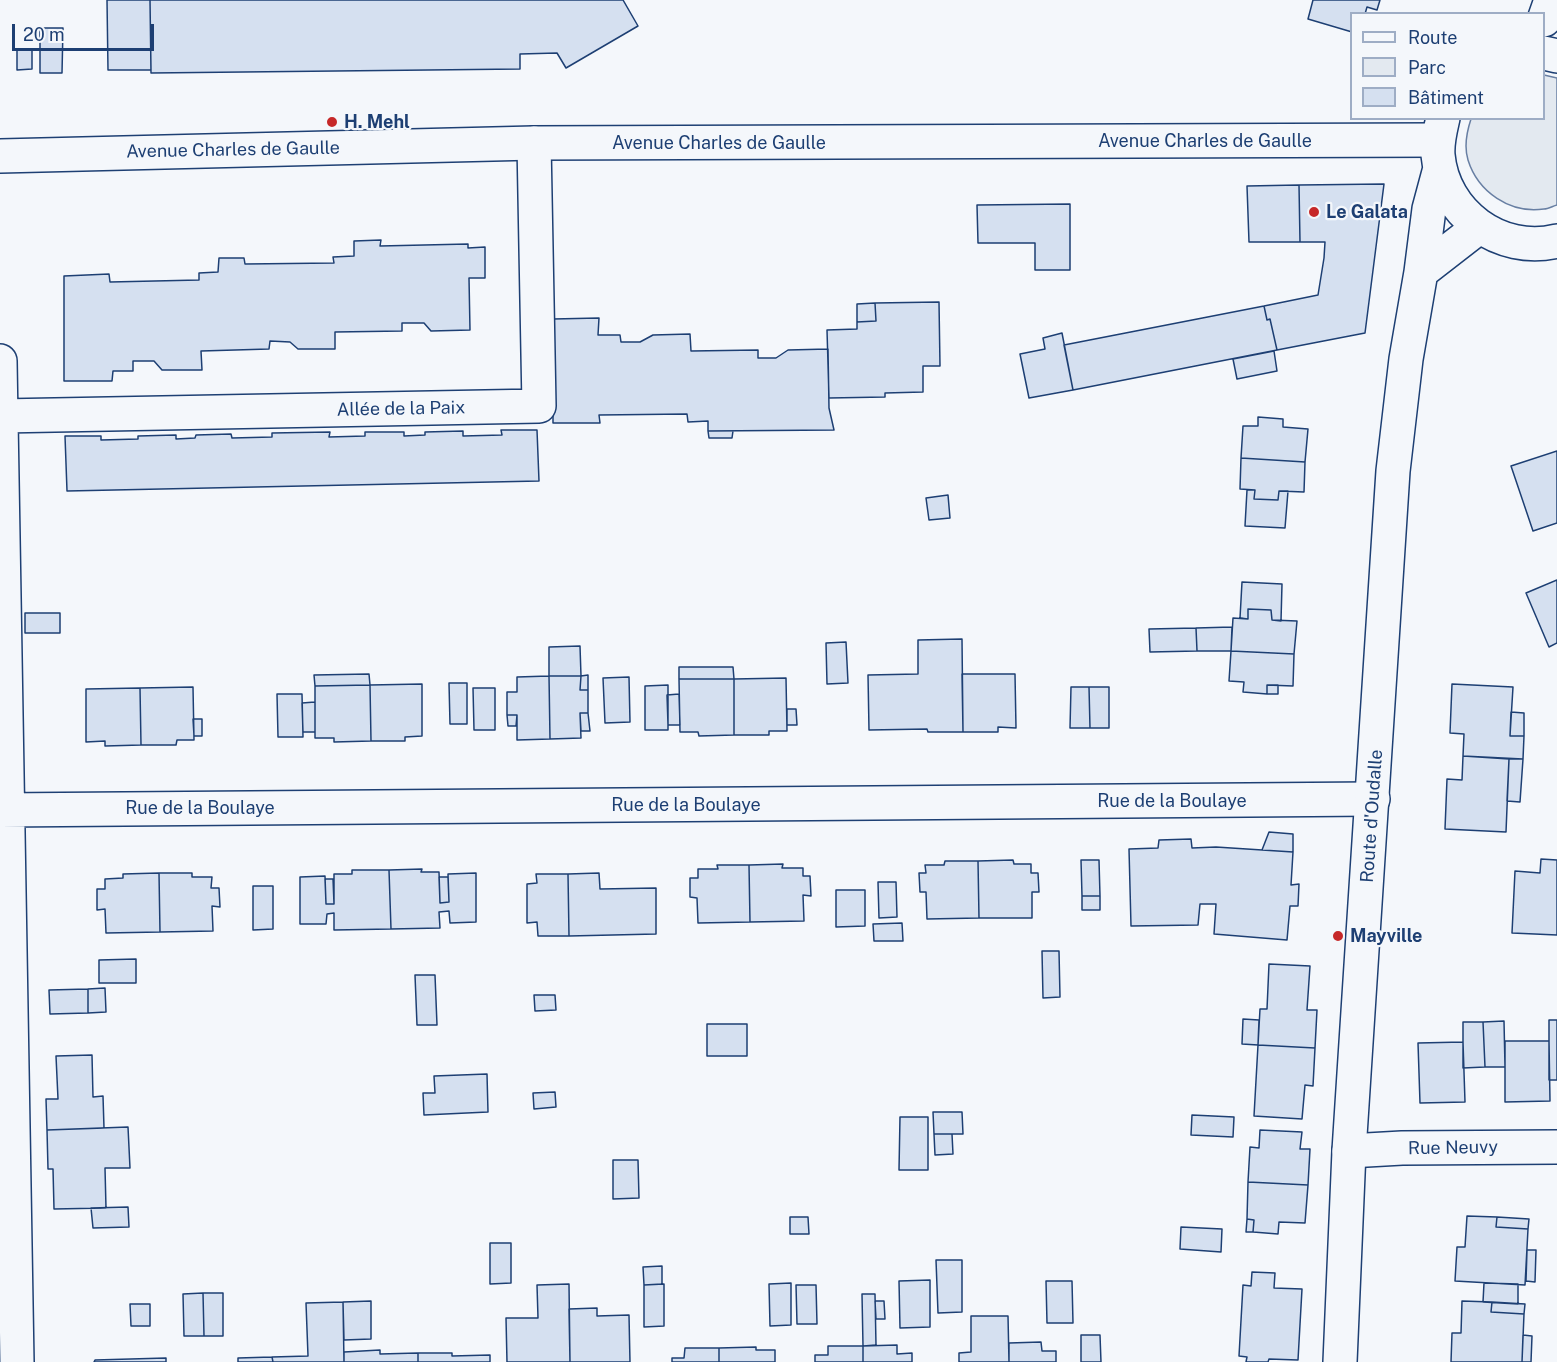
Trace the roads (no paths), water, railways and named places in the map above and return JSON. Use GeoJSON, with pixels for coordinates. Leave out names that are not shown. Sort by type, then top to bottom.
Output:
{"type":"FeatureCollection","features":[{"type":"Feature","properties":{"kind":"street"},"geometry":{"type":"LineString","coordinates":[[1545,17],[1551,0]]}},
{"type":"Feature","properties":{"kind":"street"},"geometry":{"type":"LineString","coordinates":[[1440,142],[1448,191],[1461,211],[1479,227],[1512,242],[1529,244],[1557,241]]}},
{"type":"Feature","properties":{"kind":"street","name":"Avenue Charles de Gaulle"},"geometry":{"type":"LineString","coordinates":[[0,156],[534,143],[1440,142]]}},
{"type":"Feature","properties":{"kind":"street","name":"Route d'Oudalle"},"geometry":{"type":"LineString","coordinates":[[1340,1362],[1349,1151],[1394,471],[1406,359],[1440,142]]}},
{"type":"Feature","properties":{"kind":"street","name":"Allée de la Paix"},"geometry":{"type":"LineString","coordinates":[[1,416],[539,406],[534,143]]}},
{"type":"Feature","properties":{"kind":"street"},"geometry":{"type":"LineString","coordinates":[[1420,272],[1479,227]]}},
{"type":"Feature","properties":{"kind":"street"},"geometry":{"type":"LineString","coordinates":[[0,362],[4,810],[17,1362]]}},
{"type":"Feature","properties":{"kind":"street","name":"Rue de la Boulaye"},"geometry":{"type":"LineString","coordinates":[[4,810],[1373,800]]}},
{"type":"Feature","properties":{"kind":"street","name":"Rue Neuvy"},"geometry":{"type":"LineString","coordinates":[[1349,1151],[1401,1148],[1557,1147]]}},
{"type":"Feature","properties":{"kind":"place","name":"H. Mehl"},"geometry":{"type":"Point","coordinates":[332,122]}},
{"type":"Feature","properties":{"kind":"place","name":"Le Galata"},"geometry":{"type":"Point","coordinates":[1314,212]}},
{"type":"Feature","properties":{"kind":"place","name":"Mayville"},"geometry":{"type":"Point","coordinates":[1338,936]}}]}
